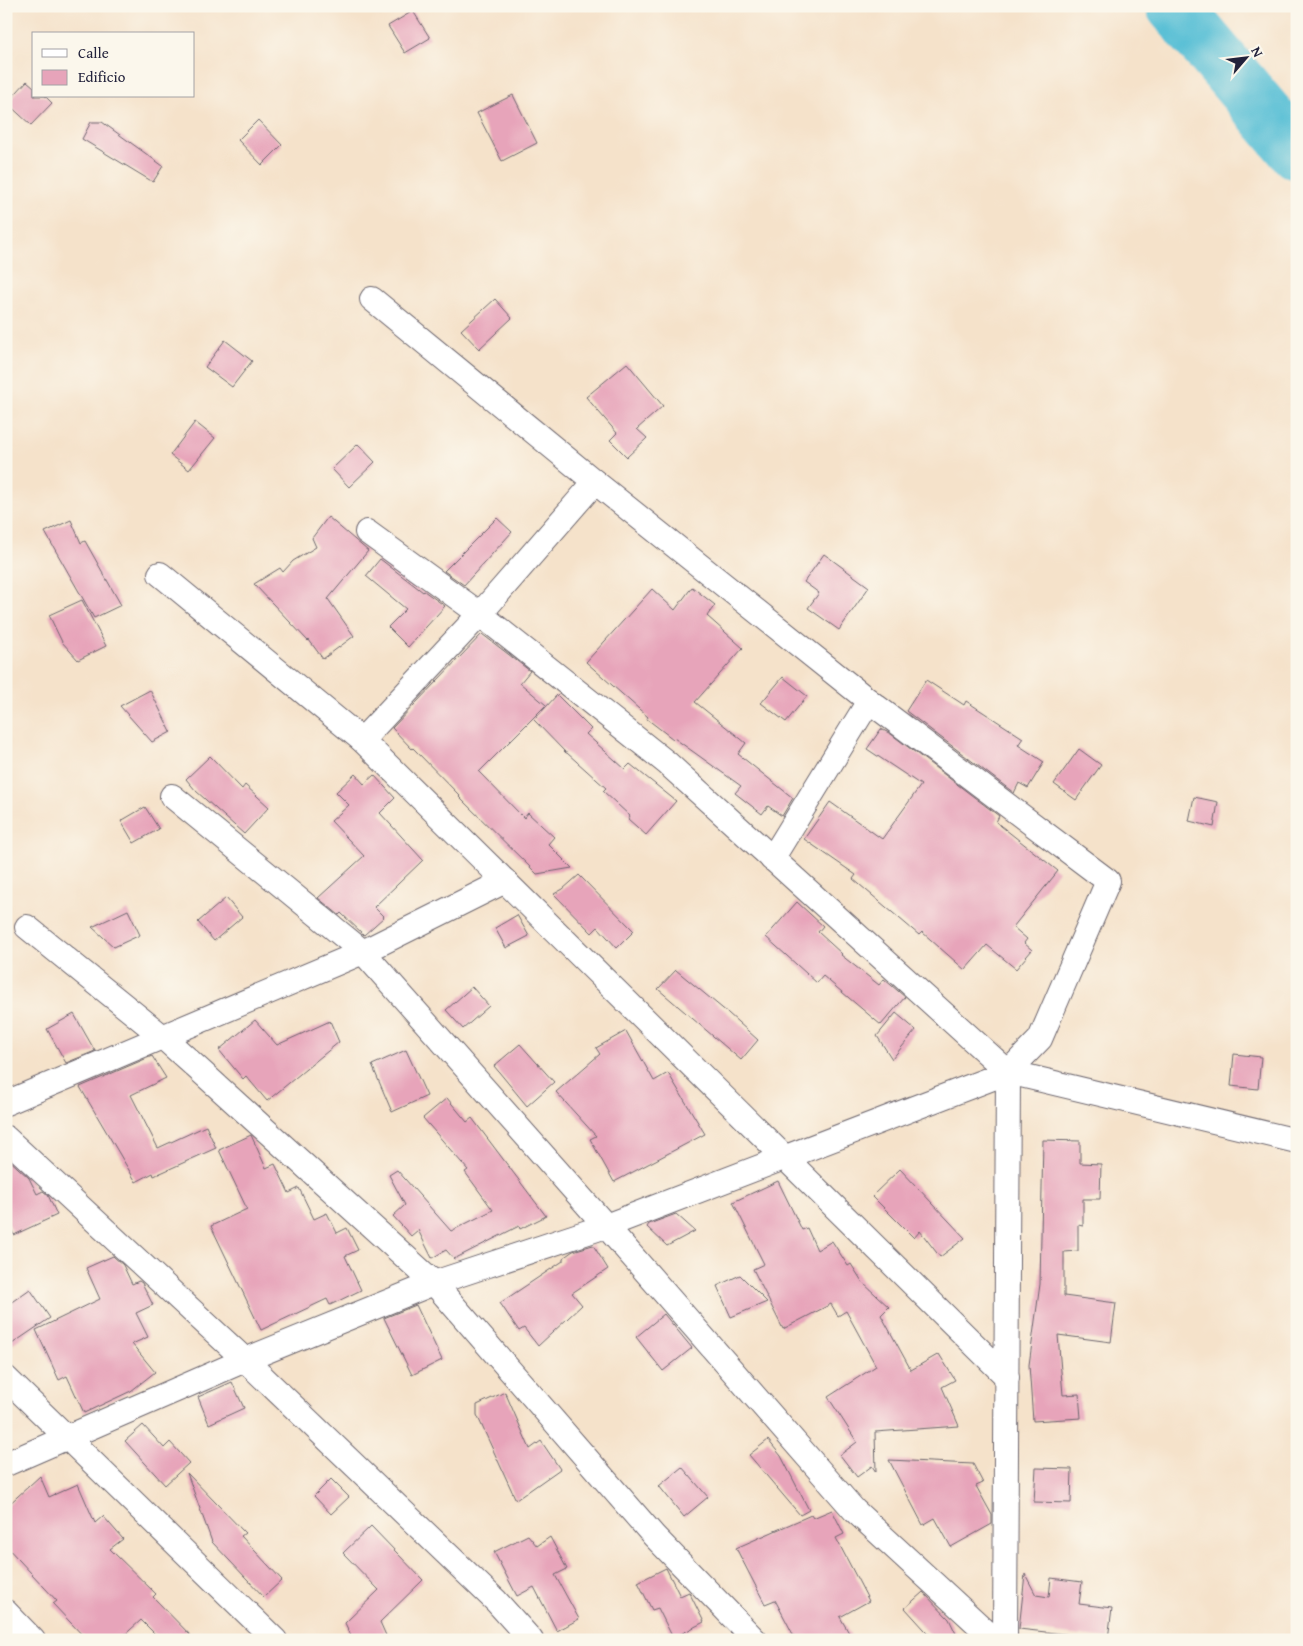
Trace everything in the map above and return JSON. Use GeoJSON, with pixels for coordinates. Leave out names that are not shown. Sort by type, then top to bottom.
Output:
{"type":"FeatureCollection","features":[{"type":"Feature","properties":{"kind":"street"},"geometry":{"type":"LineString","coordinates":[[6,1464],[245,1360],[434,1283],[606,1226],[1008,1072],[1040,1040],[1108,881],[869,701],[595,482],[372,299]]}},
{"type":"Feature","properties":{"kind":"street"},"geometry":{"type":"LineString","coordinates":[[362,740],[480,614],[595,482]]}},
{"type":"Feature","properties":{"kind":"street"},"geometry":{"type":"LineString","coordinates":[[366,532],[480,614],[667,763],[1008,1072],[1297,1141]]}},
{"type":"Feature","properties":{"kind":"street"},"geometry":{"type":"LineString","coordinates":[[160,574],[362,740],[1006,1377]]}},
{"type":"Feature","properties":{"kind":"street"},"geometry":{"type":"LineString","coordinates":[[772,859],[869,701]]}},
{"type":"Feature","properties":{"kind":"street"},"geometry":{"type":"LineString","coordinates":[[172,796],[363,952],[854,1510],[995,1640]]}},
{"type":"Feature","properties":{"kind":"street"},"geometry":{"type":"LineString","coordinates":[[6,1103],[363,952],[505,881]]}},
{"type":"Feature","properties":{"kind":"street"},"geometry":{"type":"LineString","coordinates":[[27,927],[163,1037],[434,1283],[654,1536],[755,1640]]}},
{"type":"Feature","properties":{"kind":"street"},"geometry":{"type":"LineString","coordinates":[[1005,1640],[1008,1072]]}},
{"type":"Feature","properties":{"kind":"street"},"geometry":{"type":"LineString","coordinates":[[6,1138],[245,1360],[496,1601],[531,1640]]}},
{"type":"Feature","properties":{"kind":"street"},"geometry":{"type":"LineString","coordinates":[[6,1378],[275,1640]]}},
{"type":"Feature","properties":{"kind":"street"},"geometry":{"type":"LineString","coordinates":[[6,1612],[33,1640]]}},
{"type":"Feature","properties":{"kind":"building"},"geometry":{"type":"Polygon","coordinates":[[[413,11],[430,38],[405,53],[388,26],[413,11]]]}},
{"type":"Feature","properties":{"kind":"building"},"geometry":{"type":"Polygon","coordinates":[[[27,81],[32,85],[32,98],[47,98],[52,103],[31,125],[7,103],[27,81]]]}},
{"type":"Feature","properties":{"kind":"building"},"geometry":{"type":"Polygon","coordinates":[[[513,95],[537,143],[502,161],[477,113],[513,95]]]}},
{"type":"Feature","properties":{"kind":"building"},"geometry":{"type":"Polygon","coordinates":[[[258,120],[282,145],[262,165],[238,140],[258,120]]]}},
{"type":"Feature","properties":{"kind":"building"},"geometry":{"type":"Polygon","coordinates":[[[91,122],[102,122],[163,166],[153,182],[82,139],[91,122]]]}},
{"type":"Feature","properties":{"kind":"building"},"geometry":{"type":"Polygon","coordinates":[[[495,299],[512,318],[479,349],[461,330],[495,299]]]}},
{"type":"Feature","properties":{"kind":"building"},"geometry":{"type":"Polygon","coordinates":[[[225,340],[252,361],[232,387],[205,367],[225,340]]]}},
{"type":"Feature","properties":{"kind":"building"},"geometry":{"type":"Polygon","coordinates":[[[627,363],[663,406],[637,429],[647,438],[627,457],[610,440],[617,433],[586,397],[627,363]]]}},
{"type":"Feature","properties":{"kind":"building"},"geometry":{"type":"Polygon","coordinates":[[[195,422],[215,438],[189,470],[170,455],[195,422]]]}},
{"type":"Feature","properties":{"kind":"building"},"geometry":{"type":"Polygon","coordinates":[[[358,444],[375,462],[349,487],[332,469],[358,444]]]}},
{"type":"Feature","properties":{"kind":"building"},"geometry":{"type":"Polygon","coordinates":[[[328,517],[368,551],[328,599],[354,636],[323,659],[309,640],[254,584],[280,568],[283,572],[293,561],[316,547],[312,538],[328,517]]]}},
{"type":"Feature","properties":{"kind":"building"},"geometry":{"type":"Polygon","coordinates":[[[497,518],[512,532],[464,585],[444,571],[497,518]]]}},
{"type":"Feature","properties":{"kind":"building"},"geometry":{"type":"Polygon","coordinates":[[[71,520],[81,543],[85,541],[121,605],[94,618],[45,532],[71,520]]]}},
{"type":"Feature","properties":{"kind":"building"},"geometry":{"type":"Polygon","coordinates":[[[824,554],[869,587],[839,630],[808,608],[819,593],[804,582],[824,554]]]}},
{"type":"Feature","properties":{"kind":"building"},"geometry":{"type":"Polygon","coordinates":[[[380,559],[423,592],[445,606],[408,647],[388,627],[406,609],[366,576],[380,559]]]}},
{"type":"Feature","properties":{"kind":"building"},"geometry":{"type":"Polygon","coordinates":[[[692,587],[715,605],[707,616],[743,648],[695,702],[746,743],[738,754],[793,798],[782,816],[768,806],[762,814],[735,793],[741,786],[647,719],[648,717],[586,662],[652,589],[675,610],[692,587]]]}},
{"type":"Feature","properties":{"kind":"building"},"geometry":{"type":"Polygon","coordinates":[[[82,600],[106,646],[78,660],[62,642],[49,615],[82,600]]]}},
{"type":"Feature","properties":{"kind":"building"},"geometry":{"type":"Polygon","coordinates":[[[482,634],[530,671],[520,683],[546,705],[479,772],[524,818],[528,813],[554,837],[548,844],[572,868],[537,874],[392,728],[482,634]]]}},
{"type":"Feature","properties":{"kind":"building"},"geometry":{"type":"Polygon","coordinates":[[[783,677],[807,696],[786,722],[761,703],[783,677]]]}},
{"type":"Feature","properties":{"kind":"building"},"geometry":{"type":"Polygon","coordinates":[[[926,680],[964,705],[966,701],[1023,738],[1018,745],[1044,762],[1028,788],[1019,783],[1014,793],[906,711],[926,680]]]}},
{"type":"Feature","properties":{"kind":"building"},"geometry":{"type":"Polygon","coordinates":[[[150,690],[171,732],[152,742],[120,706],[150,690]]]}},
{"type":"Feature","properties":{"kind":"building"},"geometry":{"type":"Polygon","coordinates":[[[557,695],[591,729],[586,734],[625,769],[630,764],[676,801],[646,835],[628,819],[630,816],[603,791],[606,788],[566,753],[534,720],[557,695]]]}},
{"type":"Feature","properties":{"kind":"building"},"geometry":{"type":"Polygon","coordinates":[[[881,729],[891,734],[999,816],[996,822],[1058,871],[1013,927],[1027,939],[1024,943],[1032,950],[1016,969],[987,945],[965,970],[922,932],[919,935],[853,879],[856,875],[804,839],[830,802],[882,839],[921,785],[867,749],[881,729]]]}},
{"type":"Feature","properties":{"kind":"building"},"geometry":{"type":"Polygon","coordinates":[[[1079,749],[1101,765],[1076,800],[1054,784],[1079,749]]]}},
{"type":"Feature","properties":{"kind":"building"},"geometry":{"type":"Polygon","coordinates":[[[210,756],[242,789],[245,785],[269,807],[244,834],[196,791],[186,779],[210,756]]]}},
{"type":"Feature","properties":{"kind":"building"},"geometry":{"type":"Polygon","coordinates":[[[355,774],[364,784],[374,775],[395,798],[380,813],[423,860],[374,907],[384,917],[364,935],[341,913],[339,915],[318,898],[364,856],[331,821],[349,805],[336,792],[355,774]]]}},
{"type":"Feature","properties":{"kind":"building"},"geometry":{"type":"Polygon","coordinates":[[[1194,797],[1218,802],[1214,827],[1189,821],[1194,797]]]}},
{"type":"Feature","properties":{"kind":"building"},"geometry":{"type":"Polygon","coordinates":[[[145,807],[159,829],[134,843],[121,821],[145,807]]]}},
{"type":"Feature","properties":{"kind":"building"},"geometry":{"type":"Polygon","coordinates":[[[579,875],[634,931],[617,948],[598,927],[592,933],[554,894],[579,875]]]}},
{"type":"Feature","properties":{"kind":"building"},"geometry":{"type":"Polygon","coordinates":[[[226,898],[242,917],[214,941],[198,922],[226,898]]]}},
{"type":"Feature","properties":{"kind":"building"},"geometry":{"type":"Polygon","coordinates":[[[797,902],[823,926],[818,932],[841,955],[879,985],[884,979],[905,997],[881,1025],[823,976],[817,983],[766,937],[797,902]]]}},
{"type":"Feature","properties":{"kind":"building"},"geometry":{"type":"Polygon","coordinates":[[[128,910],[140,935],[114,947],[92,927],[128,910]]]}},
{"type":"Feature","properties":{"kind":"building"},"geometry":{"type":"Polygon","coordinates":[[[517,915],[529,936],[506,948],[495,928],[517,915]]]}},
{"type":"Feature","properties":{"kind":"building"},"geometry":{"type":"Polygon","coordinates":[[[676,970],[758,1040],[741,1060],[658,989],[676,970]]]}},
{"type":"Feature","properties":{"kind":"building"},"geometry":{"type":"Polygon","coordinates":[[[472,987],[489,1006],[463,1029],[446,1010],[472,987]]]}},
{"type":"Feature","properties":{"kind":"building"},"geometry":{"type":"Polygon","coordinates":[[[896,1013],[916,1030],[892,1059],[877,1036],[896,1013]]]}},
{"type":"Feature","properties":{"kind":"building"},"geometry":{"type":"Polygon","coordinates":[[[74,1014],[95,1051],[66,1063],[47,1029],[74,1014]]]}},
{"type":"Feature","properties":{"kind":"building"},"geometry":{"type":"Polygon","coordinates":[[[255,1020],[277,1045],[330,1021],[339,1042],[267,1101],[246,1076],[243,1079],[219,1050],[255,1020]]]}},
{"type":"Feature","properties":{"kind":"building"},"geometry":{"type":"Polygon","coordinates":[[[626,1031],[654,1081],[668,1073],[705,1134],[614,1182],[590,1139],[596,1136],[556,1092],[600,1054],[596,1048],[626,1031]]]}},
{"type":"Feature","properties":{"kind":"building"},"geometry":{"type":"Polygon","coordinates":[[[520,1044],[554,1082],[527,1106],[494,1066],[520,1044]]]}},
{"type":"Feature","properties":{"kind":"building"},"geometry":{"type":"Polygon","coordinates":[[[406,1050],[427,1096],[392,1112],[372,1065],[406,1050]]]}},
{"type":"Feature","properties":{"kind":"building"},"geometry":{"type":"Polygon","coordinates":[[[1234,1054],[1261,1057],[1258,1089],[1231,1086],[1234,1054]]]}},
{"type":"Feature","properties":{"kind":"building"},"geometry":{"type":"Polygon","coordinates":[[[152,1056],[166,1078],[131,1095],[158,1148],[206,1126],[216,1148],[154,1176],[153,1173],[136,1182],[80,1087],[152,1056]]]}},
{"type":"Feature","properties":{"kind":"building"},"geometry":{"type":"Polygon","coordinates":[[[447,1098],[467,1122],[472,1118],[546,1216],[520,1229],[519,1226],[454,1259],[446,1250],[432,1258],[418,1230],[411,1236],[393,1216],[405,1205],[389,1175],[397,1170],[451,1231],[493,1210],[465,1172],[468,1170],[423,1118],[447,1098]]]}},
{"type":"Feature","properties":{"kind":"building"},"geometry":{"type":"Polygon","coordinates":[[[251,1135],[266,1168],[275,1164],[289,1193],[299,1188],[314,1219],[327,1213],[337,1233],[347,1228],[358,1250],[345,1256],[361,1290],[330,1305],[327,1299],[261,1330],[211,1226],[247,1209],[219,1150],[251,1135]]]}},
{"type":"Feature","properties":{"kind":"building"},"geometry":{"type":"Polygon","coordinates":[[[1043,1140],[1080,1141],[1080,1163],[1101,1164],[1100,1199],[1083,1199],[1083,1226],[1078,1225],[1078,1251],[1064,1252],[1064,1296],[1116,1303],[1111,1342],[1058,1335],[1063,1395],[1079,1394],[1081,1418],[1033,1421],[1029,1365],[1040,1284],[1043,1140]]]}},
{"type":"Feature","properties":{"kind":"building"},"geometry":{"type":"Polygon","coordinates":[[[6,1157],[29,1178],[37,1194],[43,1191],[48,1195],[57,1215],[14,1235],[6,1219],[6,1157]]]}},
{"type":"Feature","properties":{"kind":"building"},"geometry":{"type":"Polygon","coordinates":[[[900,1169],[965,1238],[940,1257],[920,1231],[914,1238],[872,1196],[900,1169]]]}},
{"type":"Feature","properties":{"kind":"building"},"geometry":{"type":"Polygon","coordinates":[[[778,1181],[802,1230],[807,1228],[817,1250],[832,1241],[848,1266],[851,1264],[863,1283],[889,1307],[881,1315],[911,1370],[939,1354],[955,1380],[942,1387],[959,1426],[875,1432],[876,1472],[872,1466],[857,1477],[840,1455],[857,1442],[828,1397],[876,1366],[846,1311],[838,1316],[831,1304],[783,1329],[753,1269],[764,1264],[733,1202],[778,1181]]]}},
{"type":"Feature","properties":{"kind":"building"},"geometry":{"type":"Polygon","coordinates":[[[676,1214],[695,1231],[667,1246],[647,1227],[649,1224],[676,1214]]]}},
{"type":"Feature","properties":{"kind":"building"},"geometry":{"type":"Polygon","coordinates":[[[593,1245],[608,1269],[572,1293],[582,1305],[538,1346],[524,1328],[519,1331],[500,1303],[563,1261],[563,1258],[573,1251],[593,1245]]]}},
{"type":"Feature","properties":{"kind":"building"},"geometry":{"type":"Polygon","coordinates":[[[113,1256],[123,1265],[132,1284],[139,1281],[142,1283],[153,1305],[136,1313],[148,1337],[132,1344],[155,1372],[131,1391],[84,1413],[67,1376],[59,1380],[36,1330],[100,1299],[86,1268],[113,1256]]]}},
{"type":"Feature","properties":{"kind":"building"},"geometry":{"type":"Polygon","coordinates":[[[740,1275],[767,1302],[731,1317],[717,1286],[740,1275]]]}},
{"type":"Feature","properties":{"kind":"building"},"geometry":{"type":"Polygon","coordinates":[[[30,1289],[50,1318],[6,1348],[6,1306],[30,1289]]]}},
{"type":"Feature","properties":{"kind":"building"},"geometry":{"type":"Polygon","coordinates":[[[416,1305],[442,1360],[412,1375],[384,1318],[416,1305]]]}},
{"type":"Feature","properties":{"kind":"building"},"geometry":{"type":"Polygon","coordinates":[[[664,1314],[692,1348],[663,1371],[636,1337],[664,1314]]]}},
{"type":"Feature","properties":{"kind":"building"},"geometry":{"type":"Polygon","coordinates":[[[232,1382],[244,1408],[209,1424],[198,1397],[232,1382]]]}},
{"type":"Feature","properties":{"kind":"building"},"geometry":{"type":"Polygon","coordinates":[[[505,1392],[530,1449],[541,1441],[560,1469],[516,1500],[477,1415],[477,1405],[505,1392]]]}},
{"type":"Feature","properties":{"kind":"building"},"geometry":{"type":"Polygon","coordinates":[[[143,1425],[164,1448],[170,1442],[189,1463],[165,1485],[125,1441],[143,1425]]]}},
{"type":"Feature","properties":{"kind":"building"},"geometry":{"type":"Polygon","coordinates":[[[768,1440],[781,1456],[809,1510],[800,1515],[749,1455],[768,1440]]]}},
{"type":"Feature","properties":{"kind":"building"},"geometry":{"type":"Polygon","coordinates":[[[889,1460],[973,1464],[983,1483],[976,1486],[992,1515],[992,1524],[951,1547],[935,1518],[923,1525],[889,1460]]]}},
{"type":"Feature","properties":{"kind":"building"},"geometry":{"type":"Polygon","coordinates":[[[682,1467],[708,1497],[684,1517],[659,1486],[682,1467]]]}},
{"type":"Feature","properties":{"kind":"building"},"geometry":{"type":"Polygon","coordinates":[[[1036,1468],[1072,1469],[1071,1503],[1034,1502],[1036,1468]]]}},
{"type":"Feature","properties":{"kind":"building"},"geometry":{"type":"Polygon","coordinates":[[[187,1473],[245,1533],[241,1536],[282,1580],[264,1597],[212,1542],[187,1473]]]}},
{"type":"Feature","properties":{"kind":"building"},"geometry":{"type":"Polygon","coordinates":[[[40,1476],[49,1497],[78,1484],[95,1523],[103,1516],[123,1539],[110,1549],[156,1594],[153,1597],[195,1640],[161,1640],[141,1620],[119,1640],[87,1640],[53,1604],[57,1601],[6,1546],[6,1507],[40,1476]]]}},
{"type":"Feature","properties":{"kind":"building"},"geometry":{"type":"Polygon","coordinates":[[[331,1479],[349,1497],[331,1514],[314,1496],[331,1479]]]}},
{"type":"Feature","properties":{"kind":"building"},"geometry":{"type":"Polygon","coordinates":[[[832,1510],[844,1534],[836,1538],[869,1601],[840,1617],[853,1640],[796,1640],[775,1600],[765,1604],[736,1548],[811,1515],[813,1518],[832,1510]]]}},
{"type":"Feature","properties":{"kind":"building"},"geometry":{"type":"Polygon","coordinates":[[[371,1526],[423,1580],[380,1622],[388,1640],[353,1640],[345,1623],[379,1590],[343,1553],[371,1526]]]}},
{"type":"Feature","properties":{"kind":"building"},"geometry":{"type":"Polygon","coordinates":[[[528,1535],[537,1546],[550,1537],[567,1569],[555,1575],[579,1619],[557,1631],[534,1587],[517,1596],[494,1552],[528,1535]]]}},
{"type":"Feature","properties":{"kind":"building"},"geometry":{"type":"Polygon","coordinates":[[[666,1568],[680,1596],[689,1592],[704,1622],[673,1638],[658,1608],[652,1610],[638,1582],[666,1568]]]}},
{"type":"Feature","properties":{"kind":"building"},"geometry":{"type":"Polygon","coordinates":[[[1025,1574],[1036,1595],[1049,1597],[1051,1578],[1082,1582],[1079,1604],[1112,1608],[1108,1639],[1019,1629],[1025,1574]]]}},
{"type":"Feature","properties":{"kind":"building"},"geometry":{"type":"Polygon","coordinates":[[[923,1592],[949,1619],[959,1640],[934,1640],[905,1608],[923,1592]]]}},
{"type":"Feature","properties":{"kind":"waterway"},"geometry":{"type":"LineString","coordinates":[[1174,6],[1297,152]]}}]}
